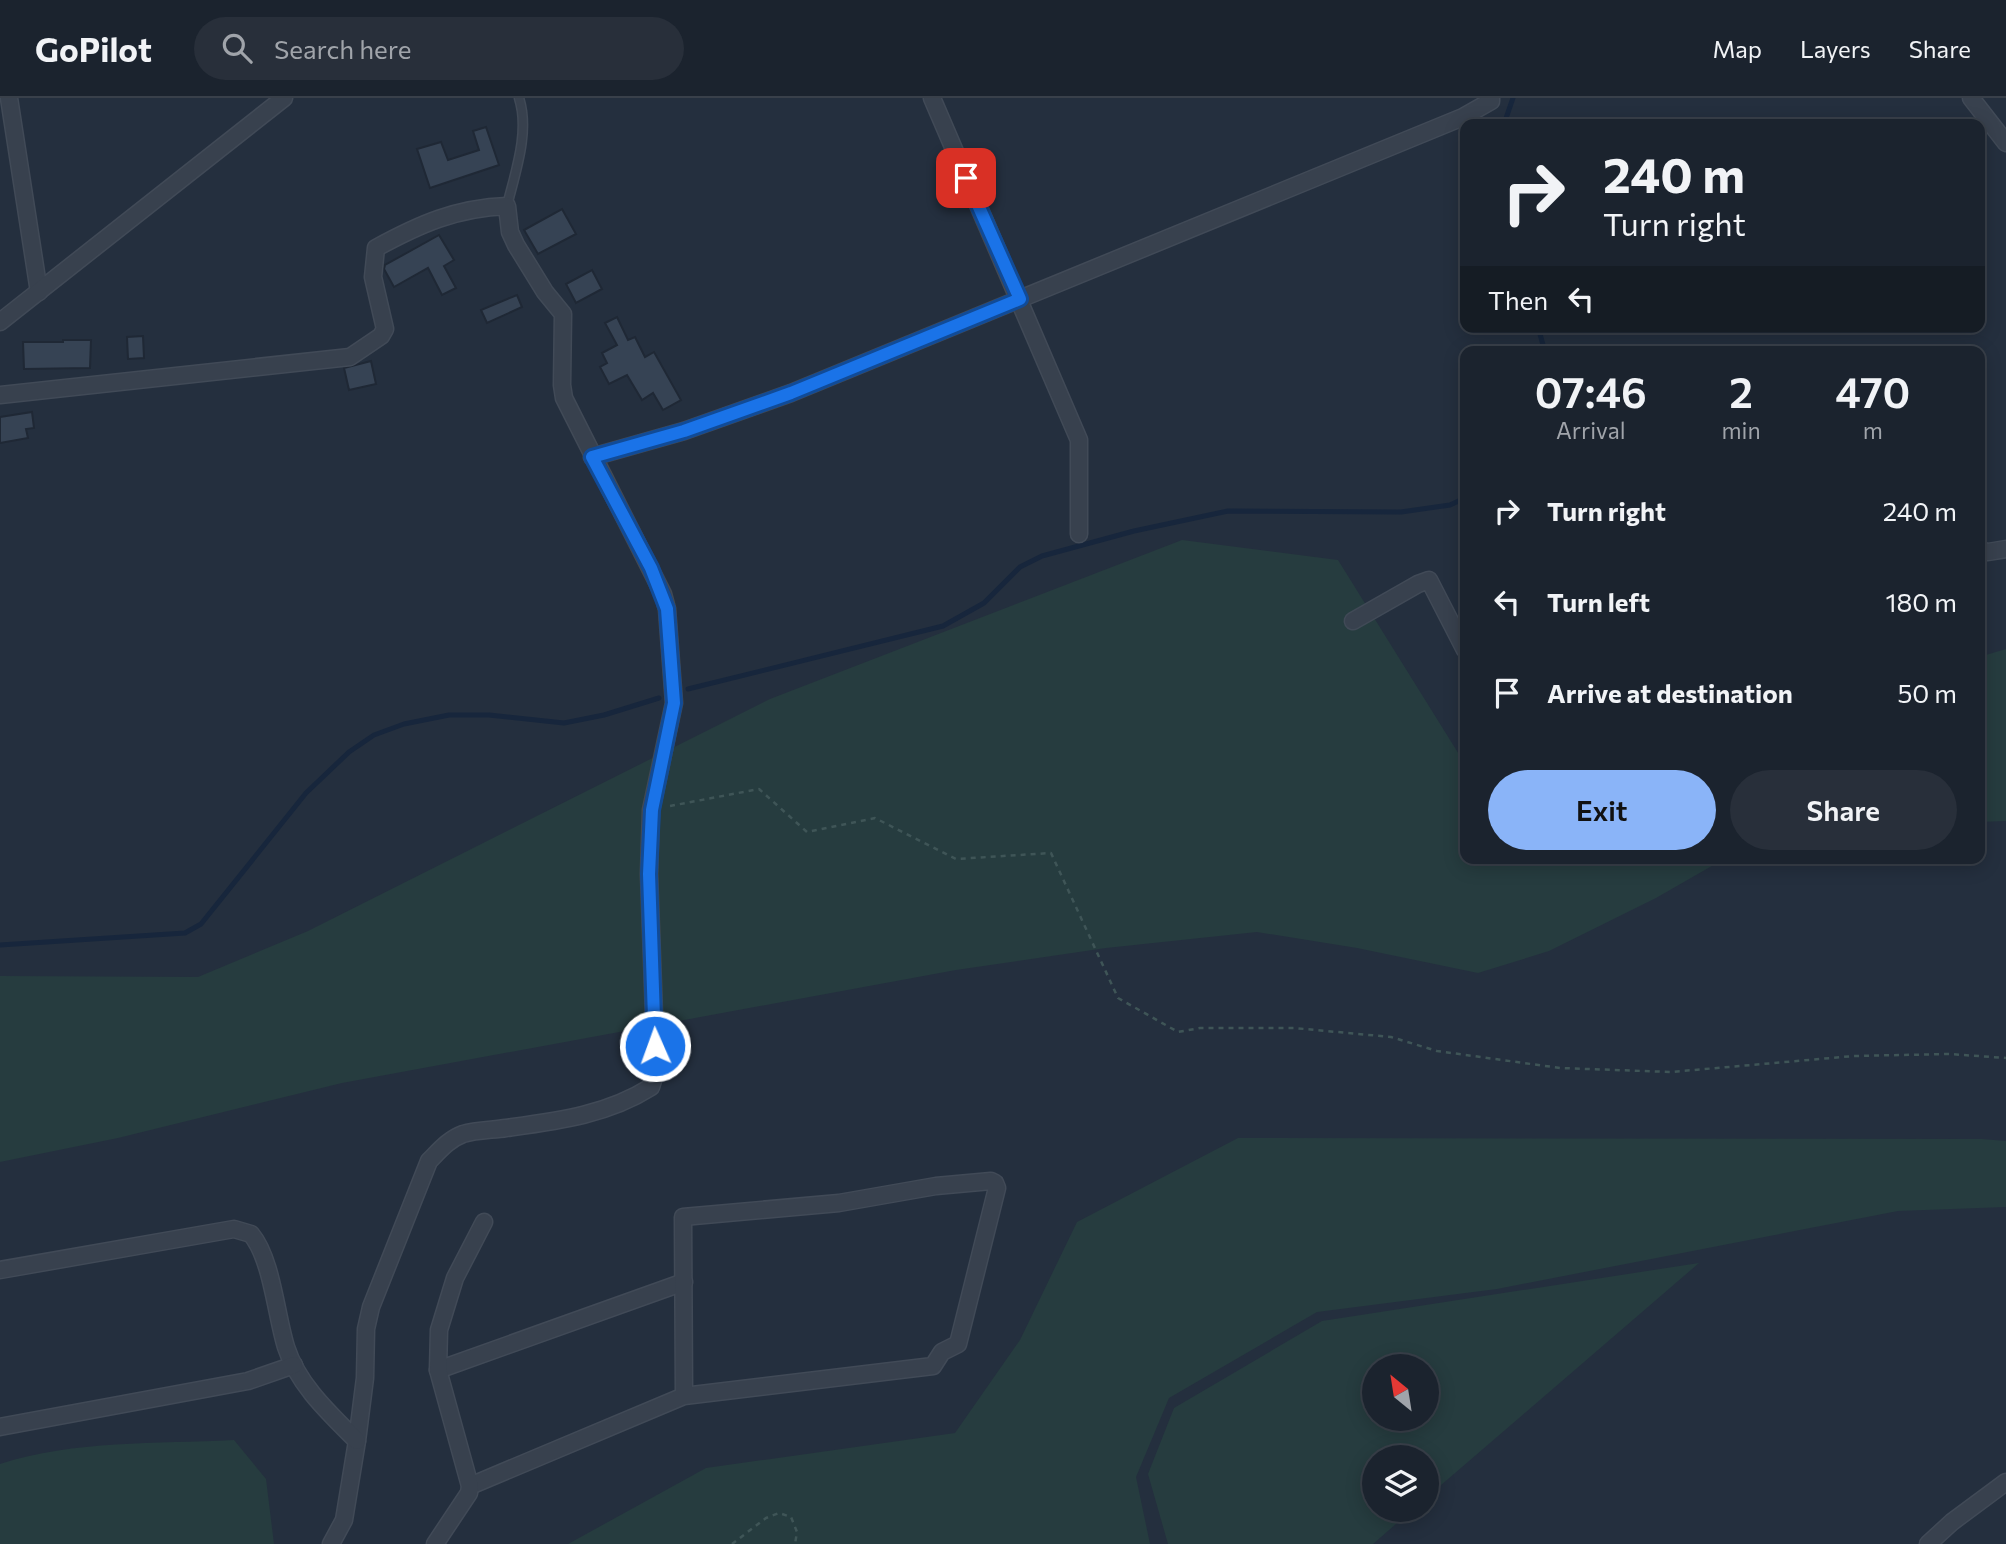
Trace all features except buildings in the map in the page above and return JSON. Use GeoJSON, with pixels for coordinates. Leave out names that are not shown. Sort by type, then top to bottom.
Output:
{"type":"FeatureCollection","features":[{"type":"Feature","properties":{"kind":"street"},"geometry":{"type":"LineString","coordinates":[[9,98],[39,292]]}},
{"type":"Feature","properties":{"kind":"street"},"geometry":{"type":"LineString","coordinates":[[0,323],[284,98]]}},
{"type":"Feature","properties":{"kind":"street"},"geometry":{"type":"LineString","coordinates":[[932,98],[1079,440],[1079,534]]}},
{"type":"Feature","properties":{"kind":"street"},"geometry":{"type":"LineString","coordinates":[[592,457],[684,431],[791,393],[1463,117],[1491,101],[1491,98]]}},
{"type":"Feature","properties":{"kind":"street"},"geometry":{"type":"LineString","coordinates":[[1971,98],[2006,143]]}},
{"type":"Feature","properties":{"kind":"street"},"geometry":{"type":"LineString","coordinates":[[0,395],[351,357],[381,336],[385,329],[373,277],[376,248],[410,229],[459,211],[507,206],[510,232],[516,244],[545,292],[563,314],[564,398],[651,568],[667,609],[674,703],[652,810],[649,874],[656,1071],[651,1087],[634,1098],[597,1113],[462,1135],[446,1144],[429,1161],[371,1307],[366,1329],[365,1378],[344,1520],[331,1544]]}},
{"type":"Feature","properties":{"kind":"street"},"geometry":{"type":"LineString","coordinates":[[1985,551],[2006,549]]}},
{"type":"Feature","properties":{"kind":"street"},"geometry":{"type":"LineString","coordinates":[[1353,621],[1429,580],[1460,640]]}},
{"type":"Feature","properties":{"kind":"street"},"geometry":{"type":"LineString","coordinates":[[470,1486],[684,1396],[933,1366],[942,1352],[958,1344],[997,1188],[995,1182],[936,1186],[839,1203],[684,1217],[684,1396]]}},
{"type":"Feature","properties":{"kind":"street"},"geometry":{"type":"LineString","coordinates":[[435,1544],[469,1493],[470,1486],[438,1370],[439,1330],[455,1278],[484,1222]]}},
{"type":"Feature","properties":{"kind":"street"},"geometry":{"type":"LineString","coordinates":[[0,1270],[234,1229],[251,1234],[262,1253],[287,1349],[294,1365],[316,1400],[357,1441]]}},
{"type":"Feature","properties":{"kind":"street"},"geometry":{"type":"LineString","coordinates":[[438,1370],[684,1282]]}},
{"type":"Feature","properties":{"kind":"street"},"geometry":{"type":"LineString","coordinates":[[0,1427],[248,1381],[294,1365]]}},
{"type":"Feature","properties":{"kind":"street"},"geometry":{"type":"LineString","coordinates":[[1928,1544],[1952,1522],[2006,1482]]}},
{"type":"Feature","properties":{"kind":"lane"},"geometry":{"type":"LineString","coordinates":[[507,206],[520,151],[519,98]]}},
{"type":"Feature","properties":{"kind":"path"},"geometry":{"type":"LineString","coordinates":[[652,810],[759,789],[807,832],[875,818],[956,859],[1051,853],[1118,998],[1178,1032],[1200,1028],[1294,1028],[1391,1037],[1437,1051],[1560,1068],[1671,1072],[1854,1056],[1949,1054],[2006,1059]]}},
{"type":"Feature","properties":{"kind":"path"},"geometry":{"type":"LineString","coordinates":[[732,1544],[766,1518],[779,1513],[791,1517],[797,1532],[795,1544]]}},
{"type":"Feature","properties":{"kind":"green space"},"geometry":{"type":"Polygon","coordinates":[[[1182,540],[1338,560],[1460,756],[1460,864],[1715,864],[1656,898],[1549,951],[1478,973],[1357,948],[1257,932],[1106,948],[956,970],[342,1083],[118,1138],[0,1162],[0,976],[198,977],[308,931],[770,699],[1182,540]]]}},
{"type":"Feature","properties":{"kind":"green space"},"geometry":{"type":"Polygon","coordinates":[[[2006,649],[2006,821],[1985,822],[1985,655],[2006,649]]]}},
{"type":"Feature","properties":{"kind":"green space"},"geometry":{"type":"Polygon","coordinates":[[[1238,1138],[2006,1141],[2006,1207],[1898,1211],[1497,1289],[1317,1312],[1169,1398],[1136,1477],[1150,1544],[568,1544],[706,1468],[955,1433],[1020,1340],[1077,1222],[1238,1138]]]}},
{"type":"Feature","properties":{"kind":"green space"},"geometry":{"type":"Polygon","coordinates":[[[1699,1263],[1439,1487],[1439,1445],[1362,1445],[1362,1522],[1398,1522],[1373,1544],[1168,1544],[1148,1474],[1174,1408],[1322,1321],[1699,1263]]]}},
{"type":"Feature","properties":{"kind":"green space"},"geometry":{"type":"Polygon","coordinates":[[[234,1440],[266,1479],[274,1544],[0,1544],[0,1464],[28,1456],[86,1447],[234,1440]]]}},
{"type":"Feature","properties":{"kind":"waterway"},"geometry":{"type":"LineString","coordinates":[[1506,119],[1513,98]]}},
{"type":"Feature","properties":{"kind":"waterway"},"geometry":{"type":"LineString","coordinates":[[1540,333],[1543,346]]}},
{"type":"Feature","properties":{"kind":"waterway"},"geometry":{"type":"LineString","coordinates":[[688,689],[943,626],[984,603],[1020,567],[1042,556],[1134,531],[1228,511],[1401,512],[1450,505],[1460,500]]}},
{"type":"Feature","properties":{"kind":"waterway"},"geometry":{"type":"LineString","coordinates":[[0,945],[185,933],[201,924],[306,793],[349,752],[374,735],[404,724],[449,715],[489,715],[564,723],[604,715],[659,698]]}},
{"type":"Feature","properties":{"kind":"route"},"geometry":{"type":"LineString","coordinates":[[655,1046],[649,874],[652,810],[674,703],[667,609],[651,568],[592,457],[684,431],[791,393],[1020,299],[966,178]]}}]}
